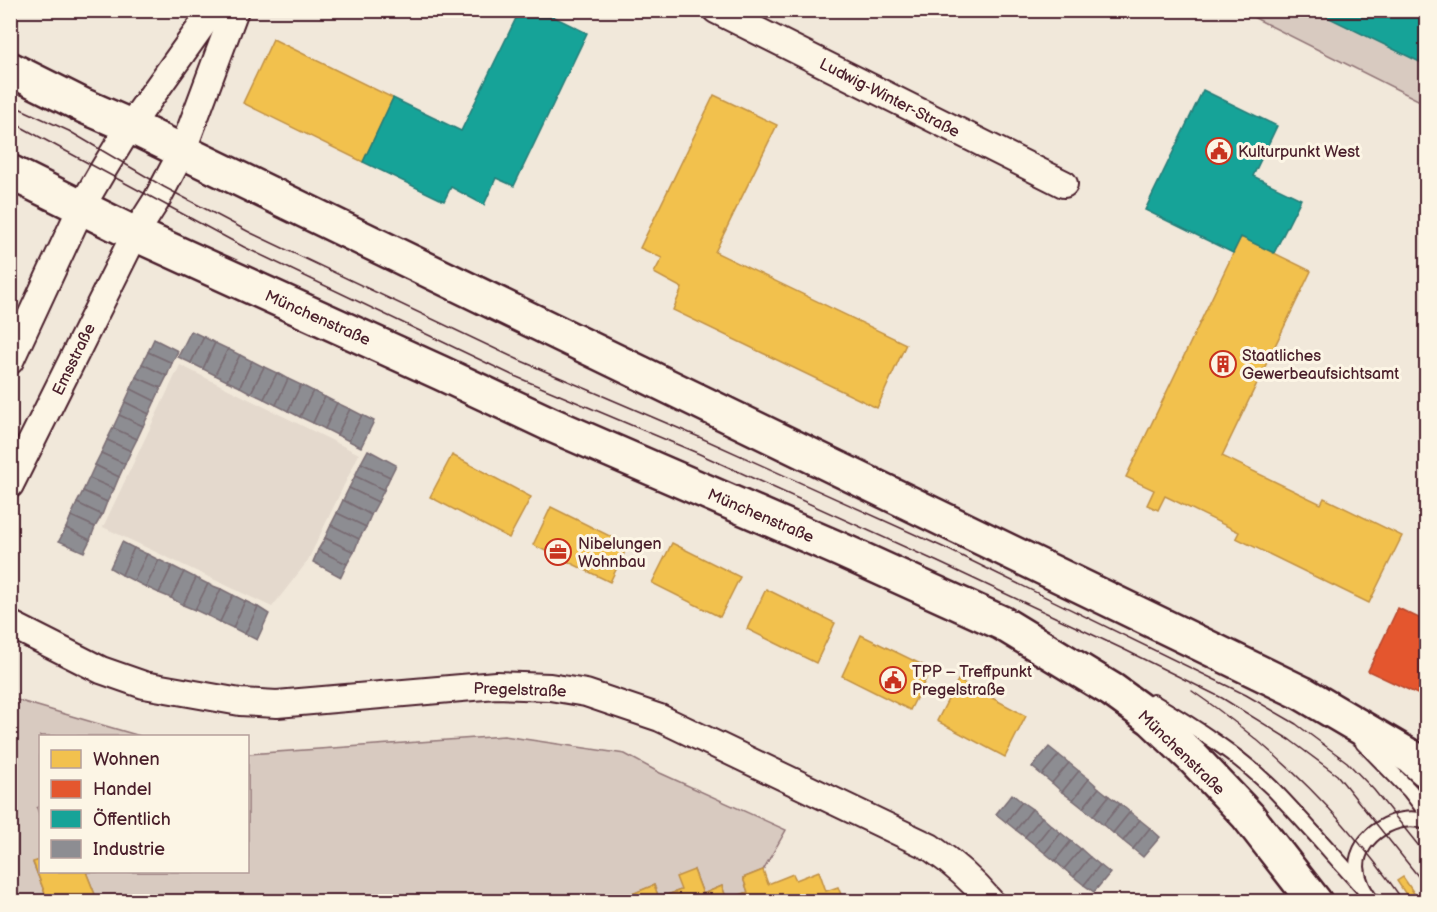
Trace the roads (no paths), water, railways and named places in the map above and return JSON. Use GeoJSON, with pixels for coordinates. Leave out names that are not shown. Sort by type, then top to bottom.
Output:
{"type":"FeatureCollection","features":[{"type":"Feature","properties":{"kind":"main road"},"geometry":{"type":"LineString","coordinates":[[10,69],[1302,693],[1419,764]]}},
{"type":"Feature","properties":{"kind":"main road","name":"Münchenstraße"},"geometry":{"type":"LineString","coordinates":[[10,172],[135,234],[552,425],[841,550],[1002,623],[1112,690],[1152,719],[1248,816],[1315,902]]}},
{"type":"Feature","properties":{"kind":"street"},"geometry":{"type":"LineString","coordinates":[[10,361],[82,206],[130,126],[213,10]]}},
{"type":"Feature","properties":{"kind":"street"},"geometry":{"type":"LineString","coordinates":[[135,234],[182,152],[235,10]]}},
{"type":"Feature","properties":{"kind":"street","name":"Ludwig-Winter-Straße"},"geometry":{"type":"LineString","coordinates":[[716,10],[1064,184]]}},
{"type":"Feature","properties":{"kind":"street","name":"Emsstraße"},"geometry":{"type":"LineString","coordinates":[[10,485],[135,234]]}},
{"type":"Feature","properties":{"kind":"street","name":"Pregelstraße"},"geometry":{"type":"LineString","coordinates":[[10,624],[101,670],[144,685],[240,702],[277,704],[496,685],[550,687],[586,693],[660,718],[930,847],[954,863],[991,902]]}},
{"type":"Feature","properties":{"kind":"lane"},"geometry":{"type":"LineString","coordinates":[[1002,623],[1147,699],[1189,723],[1223,748],[1271,788],[1362,887],[1372,902]]}},
{"type":"Feature","properties":{"kind":"lane"},"geometry":{"type":"LineString","coordinates":[[1302,693],[1347,728],[1380,759],[1426,812]]}},
{"type":"Feature","properties":{"kind":"lane"},"geometry":{"type":"LineString","coordinates":[[1362,887],[1357,867],[1358,856],[1371,837],[1382,828],[1400,820],[1411,818],[1426,822]]}},
{"type":"Feature","properties":{"kind":"tram line"},"geometry":{"type":"LineString","coordinates":[[10,104],[69,131],[164,187],[251,233],[519,360],[699,437],[945,548],[1246,695],[1296,724],[1347,762],[1374,790],[1426,855]]}},
{"type":"Feature","properties":{"kind":"tram line"},"geometry":{"type":"LineString","coordinates":[[10,121],[244,247],[512,375],[695,452],[938,562],[1222,698],[1290,740],[1337,775],[1426,886]]}},
{"type":"Feature","properties":{"kind":"tram line"},"geometry":{"type":"LineString","coordinates":[[1192,691],[1252,736],[1308,786],[1334,813],[1382,871],[1404,902]]}},
{"type":"Feature","properties":{"kind":"place","name":"Kulturpunkt West"},"geometry":{"type":"Point","coordinates":[1219,151]}},
{"type":"Feature","properties":{"kind":"place","name":"Staatliches Gewerbeaufsichtsamt"},"geometry":{"type":"Point","coordinates":[1223,364]}},
{"type":"Feature","properties":{"kind":"place","name":"Nibelungen Wohnbau"},"geometry":{"type":"Point","coordinates":[558,552]}},
{"type":"Feature","properties":{"kind":"place","name":"TPP – Treffpunkt Pregelstraße"},"geometry":{"type":"Point","coordinates":[893,680]}}]}
